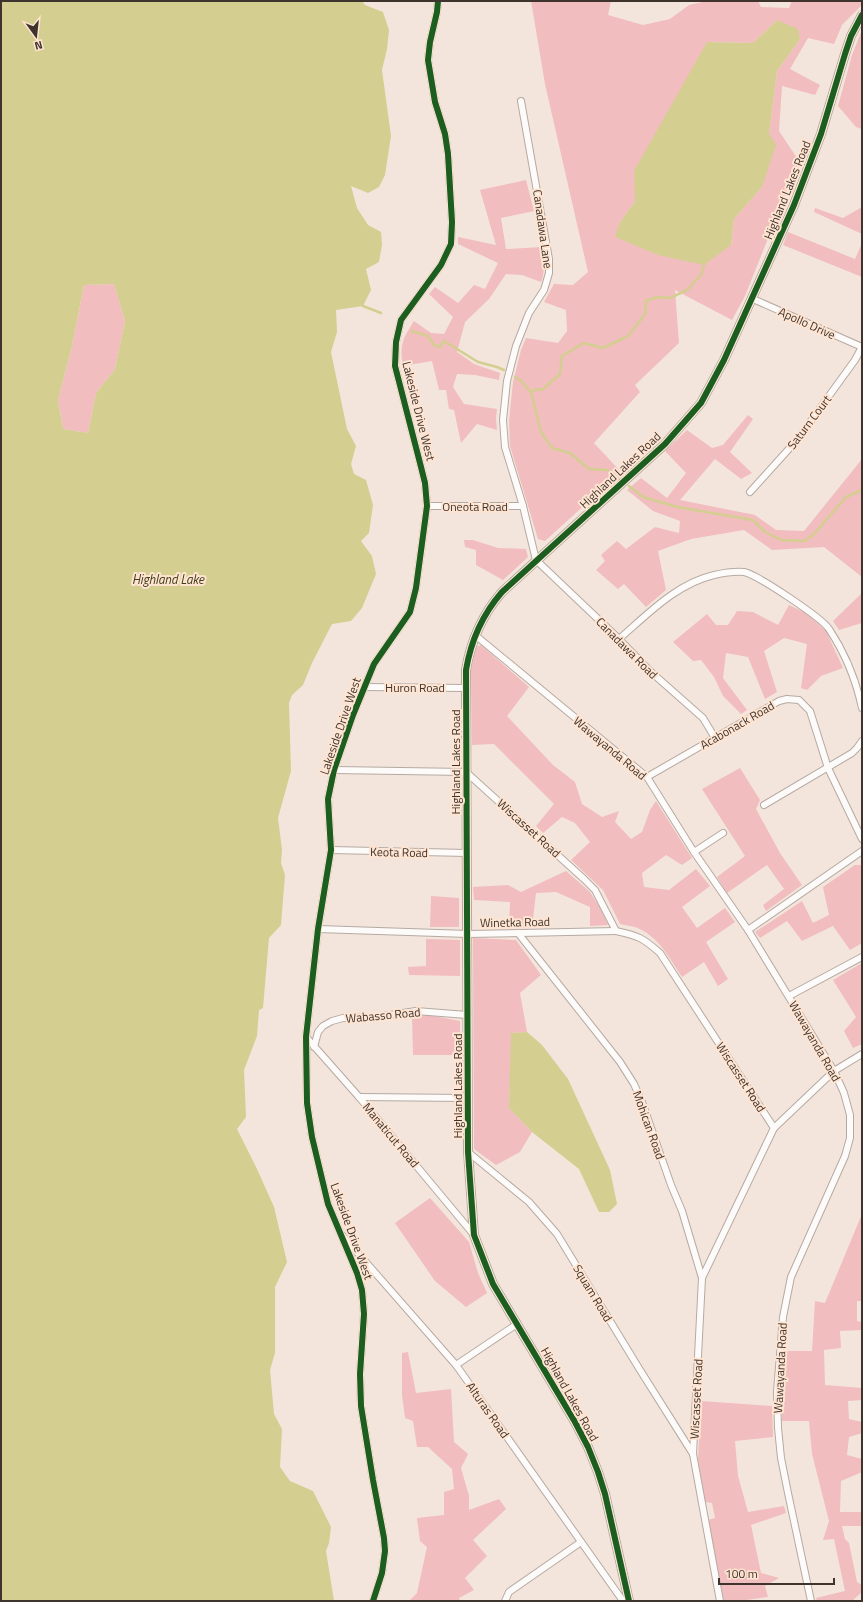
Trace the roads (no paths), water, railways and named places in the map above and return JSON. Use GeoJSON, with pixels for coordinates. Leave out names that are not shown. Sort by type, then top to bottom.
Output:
{"type":"FeatureCollection","features":[{"type":"Feature","properties":{"kind":"street","name":"Lakeside Drive West"},"geometry":{"type":"LineString","coordinates":[[373,1601],[382,1573],[385,1552],[384,1538],[361,1406],[360,1374],[364,1314],[362,1290],[357,1273],[328,1204],[312,1137],[307,1103],[306,1037],[318,928],[331,850],[328,799],[334,770],[353,714],[374,664],[410,612],[416,588],[427,506],[425,483],[394,366],[394,353],[401,320],[441,265],[451,244],[452,222],[448,154],[445,134],[435,102],[428,60],[438,1]]}},
{"type":"Feature","properties":{"kind":"street","name":"Highland Lakes Road"},"geometry":{"type":"LineString","coordinates":[[629,1601],[605,1494],[598,1472],[575,1422],[493,1284],[474,1235],[468,1152],[466,670],[469,653],[475,635],[485,615],[502,592],[665,444],[701,403],[719,370],[753,299],[810,165],[845,54],[862,15]]}},
{"type":"Feature","properties":{"kind":"street","name":"Canadawa Lane"},"geometry":{"type":"LineString","coordinates":[[521,101],[547,244],[549,274],[544,290],[529,313],[516,346],[507,381],[503,420],[505,447],[523,506],[536,560]]}},
{"type":"Feature","properties":{"kind":"street","name":"Apollo Drive"},"geometry":{"type":"LineString","coordinates":[[753,299],[862,347]]}},
{"type":"Feature","properties":{"kind":"street","name":"Saturn Court"},"geometry":{"type":"LineString","coordinates":[[750,492],[797,440],[855,360],[862,347]]}},
{"type":"Feature","properties":{"kind":"street","name":"Oneota Road"},"geometry":{"type":"LineString","coordinates":[[427,506],[523,506]]}},
{"type":"Feature","properties":{"kind":"street","name":"Canadawa Road"},"geometry":{"type":"LineString","coordinates":[[536,560],[619,639],[651,672],[703,718],[715,738]]}},
{"type":"Feature","properties":{"kind":"street"},"geometry":{"type":"LineString","coordinates":[[619,639],[675,592],[694,581],[713,575],[744,572],[768,583],[829,628],[850,669],[862,708]]}},
{"type":"Feature","properties":{"kind":"street","name":"Wawayanda Road"},"geometry":{"type":"LineString","coordinates":[[475,635],[647,777],[694,852],[748,930],[834,1072],[844,1093],[850,1115],[850,1138],[845,1156],[791,1277],[783,1317],[777,1392],[781,1458],[811,1601]]}},
{"type":"Feature","properties":{"kind":"street","name":"Huron Road"},"geometry":{"type":"LineString","coordinates":[[365,687],[466,688]]}},
{"type":"Feature","properties":{"kind":"street","name":"Acabonack Road"},"geometry":{"type":"LineString","coordinates":[[647,777],[779,701],[788,698],[799,700],[807,707],[812,717],[828,768],[862,839]]}},
{"type":"Feature","properties":{"kind":"street"},"geometry":{"type":"LineString","coordinates":[[764,805],[828,768],[857,748],[862,741]]}},
{"type":"Feature","properties":{"kind":"street"},"geometry":{"type":"LineString","coordinates":[[334,770],[466,772]]}},
{"type":"Feature","properties":{"kind":"street","name":"Wiscasset Road"},"geometry":{"type":"LineString","coordinates":[[466,772],[595,890],[616,931],[637,935],[648,942],[660,953],[774,1128],[702,1278],[693,1454],[720,1601]]}},
{"type":"Feature","properties":{"kind":"street"},"geometry":{"type":"LineString","coordinates":[[694,852],[723,833]]}},
{"type":"Feature","properties":{"kind":"street","name":"Keota Road"},"geometry":{"type":"LineString","coordinates":[[331,850],[467,853]]}},
{"type":"Feature","properties":{"kind":"street"},"geometry":{"type":"LineString","coordinates":[[748,930],[862,851]]}},
{"type":"Feature","properties":{"kind":"street","name":"Winetka Road"},"geometry":{"type":"LineString","coordinates":[[318,928],[468,934],[616,931]]}},
{"type":"Feature","properties":{"kind":"street","name":"Mohican Road"},"geometry":{"type":"LineString","coordinates":[[518,933],[620,1062],[634,1084],[682,1211],[702,1278]]}},
{"type":"Feature","properties":{"kind":"street"},"geometry":{"type":"LineString","coordinates":[[789,996],[862,956]]}},
{"type":"Feature","properties":{"kind":"street","name":"Wabasso Road"},"geometry":{"type":"LineString","coordinates":[[314,1046],[318,1032],[323,1026],[342,1018],[377,1017],[416,1011],[467,1015]]}},
{"type":"Feature","properties":{"kind":"street","name":"Manaticut Road"},"geometry":{"type":"LineString","coordinates":[[306,1037],[359,1097],[474,1235]]}},
{"type":"Feature","properties":{"kind":"street"},"geometry":{"type":"LineString","coordinates":[[774,1128],[834,1072],[862,1054]]}},
{"type":"Feature","properties":{"kind":"street"},"geometry":{"type":"LineString","coordinates":[[359,1097],[468,1098]]}},
{"type":"Feature","properties":{"kind":"street","name":"Squam Road"},"geometry":{"type":"LineString","coordinates":[[468,1152],[529,1202],[557,1234],[693,1454]]}},
{"type":"Feature","properties":{"kind":"street","name":"Alturas Road"},"geometry":{"type":"LineString","coordinates":[[339,1231],[456,1364],[623,1601]]}},
{"type":"Feature","properties":{"kind":"street"},"geometry":{"type":"LineString","coordinates":[[456,1364],[517,1324]]}},
{"type":"Feature","properties":{"kind":"street"},"geometry":{"type":"LineString","coordinates":[[505,1601],[508,1592],[581,1542]]}},
{"type":"Feature","properties":{"kind":"water","name":"Highland Lake"},"geometry":{"type":"Polygon","coordinates":[[[1,1],[362,1],[365,5],[383,12],[389,30],[387,49],[382,70],[391,136],[385,175],[379,187],[368,193],[351,186],[357,208],[368,225],[381,232],[382,245],[379,262],[366,269],[371,290],[363,306],[336,310],[337,332],[331,352],[347,429],[356,446],[351,464],[354,474],[366,480],[373,505],[369,533],[361,541],[372,556],[376,574],[362,608],[351,621],[332,624],[312,663],[303,685],[292,695],[289,703],[291,771],[278,818],[282,850],[281,863],[285,875],[281,925],[269,938],[263,1008],[259,1010],[257,1036],[244,1070],[246,1117],[237,1129],[274,1207],[287,1262],[275,1287],[275,1353],[270,1370],[274,1414],[282,1429],[280,1467],[290,1481],[313,1491],[331,1527],[329,1543],[326,1551],[334,1601],[1,1601],[1,1]],[[114,284],[84,285],[72,346],[58,400],[63,429],[88,433],[96,393],[115,369],[125,321],[114,284]]]}},
{"type":"Feature","properties":{"kind":"water"},"geometry":{"type":"Polygon","coordinates":[[[777,20],[798,29],[800,39],[777,71],[769,134],[776,145],[762,187],[734,219],[731,245],[704,265],[658,255],[615,237],[620,222],[635,202],[634,171],[707,42],[753,43],[777,20]]]}},
{"type":"Feature","properties":{"kind":"water"},"geometry":{"type":"Polygon","coordinates":[[[527,1032],[542,1045],[568,1079],[610,1170],[617,1204],[609,1212],[599,1212],[579,1169],[532,1132],[509,1108],[511,1033],[527,1032]]]}},
{"type":"Feature","properties":{"kind":"waterway"},"geometry":{"type":"LineString","coordinates":[[531,392],[537,389],[542,390],[560,374],[562,356],[584,343],[603,348],[628,336],[645,314],[646,301],[657,297],[670,298],[687,290],[701,275],[704,265]]}},
{"type":"Feature","properties":{"kind":"waterway"},"geometry":{"type":"LineString","coordinates":[[363,306],[381,313]]}},
{"type":"Feature","properties":{"kind":"waterway"},"geometry":{"type":"LineString","coordinates":[[412,331],[428,336],[434,345],[440,347],[444,341],[478,362],[504,370]]}},
{"type":"Feature","properties":{"kind":"waterway"},"geometry":{"type":"LineString","coordinates":[[515,377],[520,380],[531,392],[541,432],[552,448],[570,453],[589,469],[607,470],[618,478]]}},
{"type":"Feature","properties":{"kind":"waterway"},"geometry":{"type":"LineString","coordinates":[[629,486],[643,497],[677,507],[753,520],[765,532],[781,540],[805,541],[815,533],[846,497],[862,490]]}}]}
